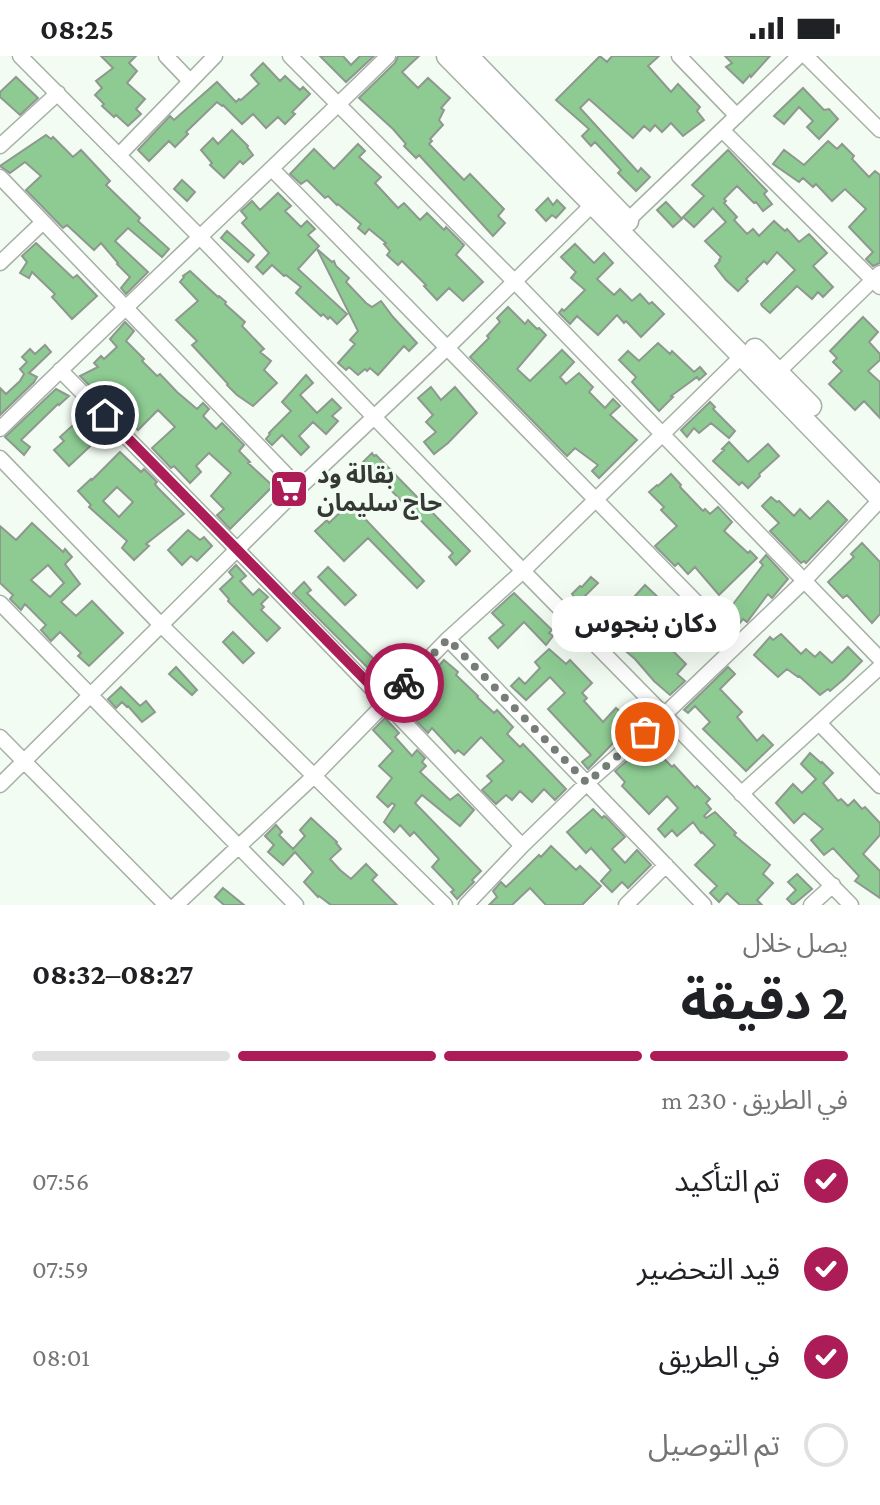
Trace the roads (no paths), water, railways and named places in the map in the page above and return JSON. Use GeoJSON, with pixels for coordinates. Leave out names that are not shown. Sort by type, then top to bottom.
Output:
{"type":"FeatureCollection","features":[{"type":"Feature","properties":{"kind":"main road"},"geometry":{"type":"LineString","coordinates":[[447,56],[491,91],[623,225],[778,372],[880,478]]}},
{"type":"Feature","properties":{"kind":"main road"},"geometry":{"type":"LineString","coordinates":[[468,56],[491,91],[592,205],[623,225],[742,356],[880,499]]}},
{"type":"Feature","properties":{"kind":"street"},"geometry":{"type":"LineString","coordinates":[[20,56],[851,905]]}},
{"type":"Feature","properties":{"kind":"street"},"geometry":{"type":"LineString","coordinates":[[166,56],[190,81]]}},
{"type":"Feature","properties":{"kind":"street"},"geometry":{"type":"LineString","coordinates":[[119,155],[215,56]]}},
{"type":"Feature","properties":{"kind":"street"},"geometry":{"type":"LineString","coordinates":[[290,56],[515,282],[880,659]]}},
{"type":"Feature","properties":{"kind":"street"},"geometry":{"type":"LineString","coordinates":[[0,429],[388,56]]}},
{"type":"Feature","properties":{"kind":"street"},"geometry":{"type":"LineString","coordinates":[[679,56],[737,116]]}},
{"type":"Feature","properties":{"kind":"street"},"geometry":{"type":"LineString","coordinates":[[623,225],[799,56]]}},
{"type":"Feature","properties":{"kind":"street"},"geometry":{"type":"LineString","coordinates":[[806,56],[878,124]]}},
{"type":"Feature","properties":{"kind":"street"},"geometry":{"type":"LineString","coordinates":[[0,146],[58,93]]}},
{"type":"Feature","properties":{"kind":"street"},"geometry":{"type":"LineString","coordinates":[[722,130],[878,280],[778,372]]}},
{"type":"Feature","properties":{"kind":"street"},"geometry":{"type":"LineString","coordinates":[[272,169],[737,644]]}},
{"type":"Feature","properties":{"kind":"street"},"geometry":{"type":"LineString","coordinates":[[0,177],[299,488]]}},
{"type":"Feature","properties":{"kind":"street"},"geometry":{"type":"LineString","coordinates":[[0,785],[299,488],[592,205]]}},
{"type":"Feature","properties":{"kind":"street"},"geometry":{"type":"LineString","coordinates":[[0,263],[43,222]]}},
{"type":"Feature","properties":{"kind":"street"},"geometry":{"type":"LineString","coordinates":[[176,905],[314,776],[448,639],[523,571],[742,356]]}},
{"type":"Feature","properties":{"kind":"street"},"geometry":{"type":"LineString","coordinates":[[60,370],[386,701],[522,846]]}},
{"type":"Feature","properties":{"kind":"street"},"geometry":{"type":"LineString","coordinates":[[0,458],[161,625],[445,905]]}},
{"type":"Feature","properties":{"kind":"street"},"geometry":{"type":"LineString","coordinates":[[466,905],[587,783],[664,715],[804,581],[880,499]]}},
{"type":"Feature","properties":{"kind":"street"},"geometry":{"type":"LineString","coordinates":[[0,603],[296,905]]}},
{"type":"Feature","properties":{"kind":"street"},"geometry":{"type":"LineString","coordinates":[[448,639],[704,905]]}},
{"type":"Feature","properties":{"kind":"street"},"geometry":{"type":"LineString","coordinates":[[741,794],[880,667]]}},
{"type":"Feature","properties":{"kind":"street"},"geometry":{"type":"LineString","coordinates":[[819,723],[880,786]]}},
{"type":"Feature","properties":{"kind":"street"},"geometry":{"type":"LineString","coordinates":[[0,737],[166,905]]}},
{"type":"Feature","properties":{"kind":"street"},"geometry":{"type":"LineString","coordinates":[[626,905],[666,865]]}},
{"type":"Feature","properties":{"kind":"street"},"geometry":{"type":"LineString","coordinates":[[811,905],[833,885]]}},
{"type":"Feature","properties":{"kind":"place","name":"بقالة ود حاج سليمان"},"geometry":{"type":"Point","coordinates":[289,489]}},
{"type":"Feature","properties":{"kind":"place","name":"دكان بنجوس"},"geometry":{"type":"Point","coordinates":[645,732]}}]}
